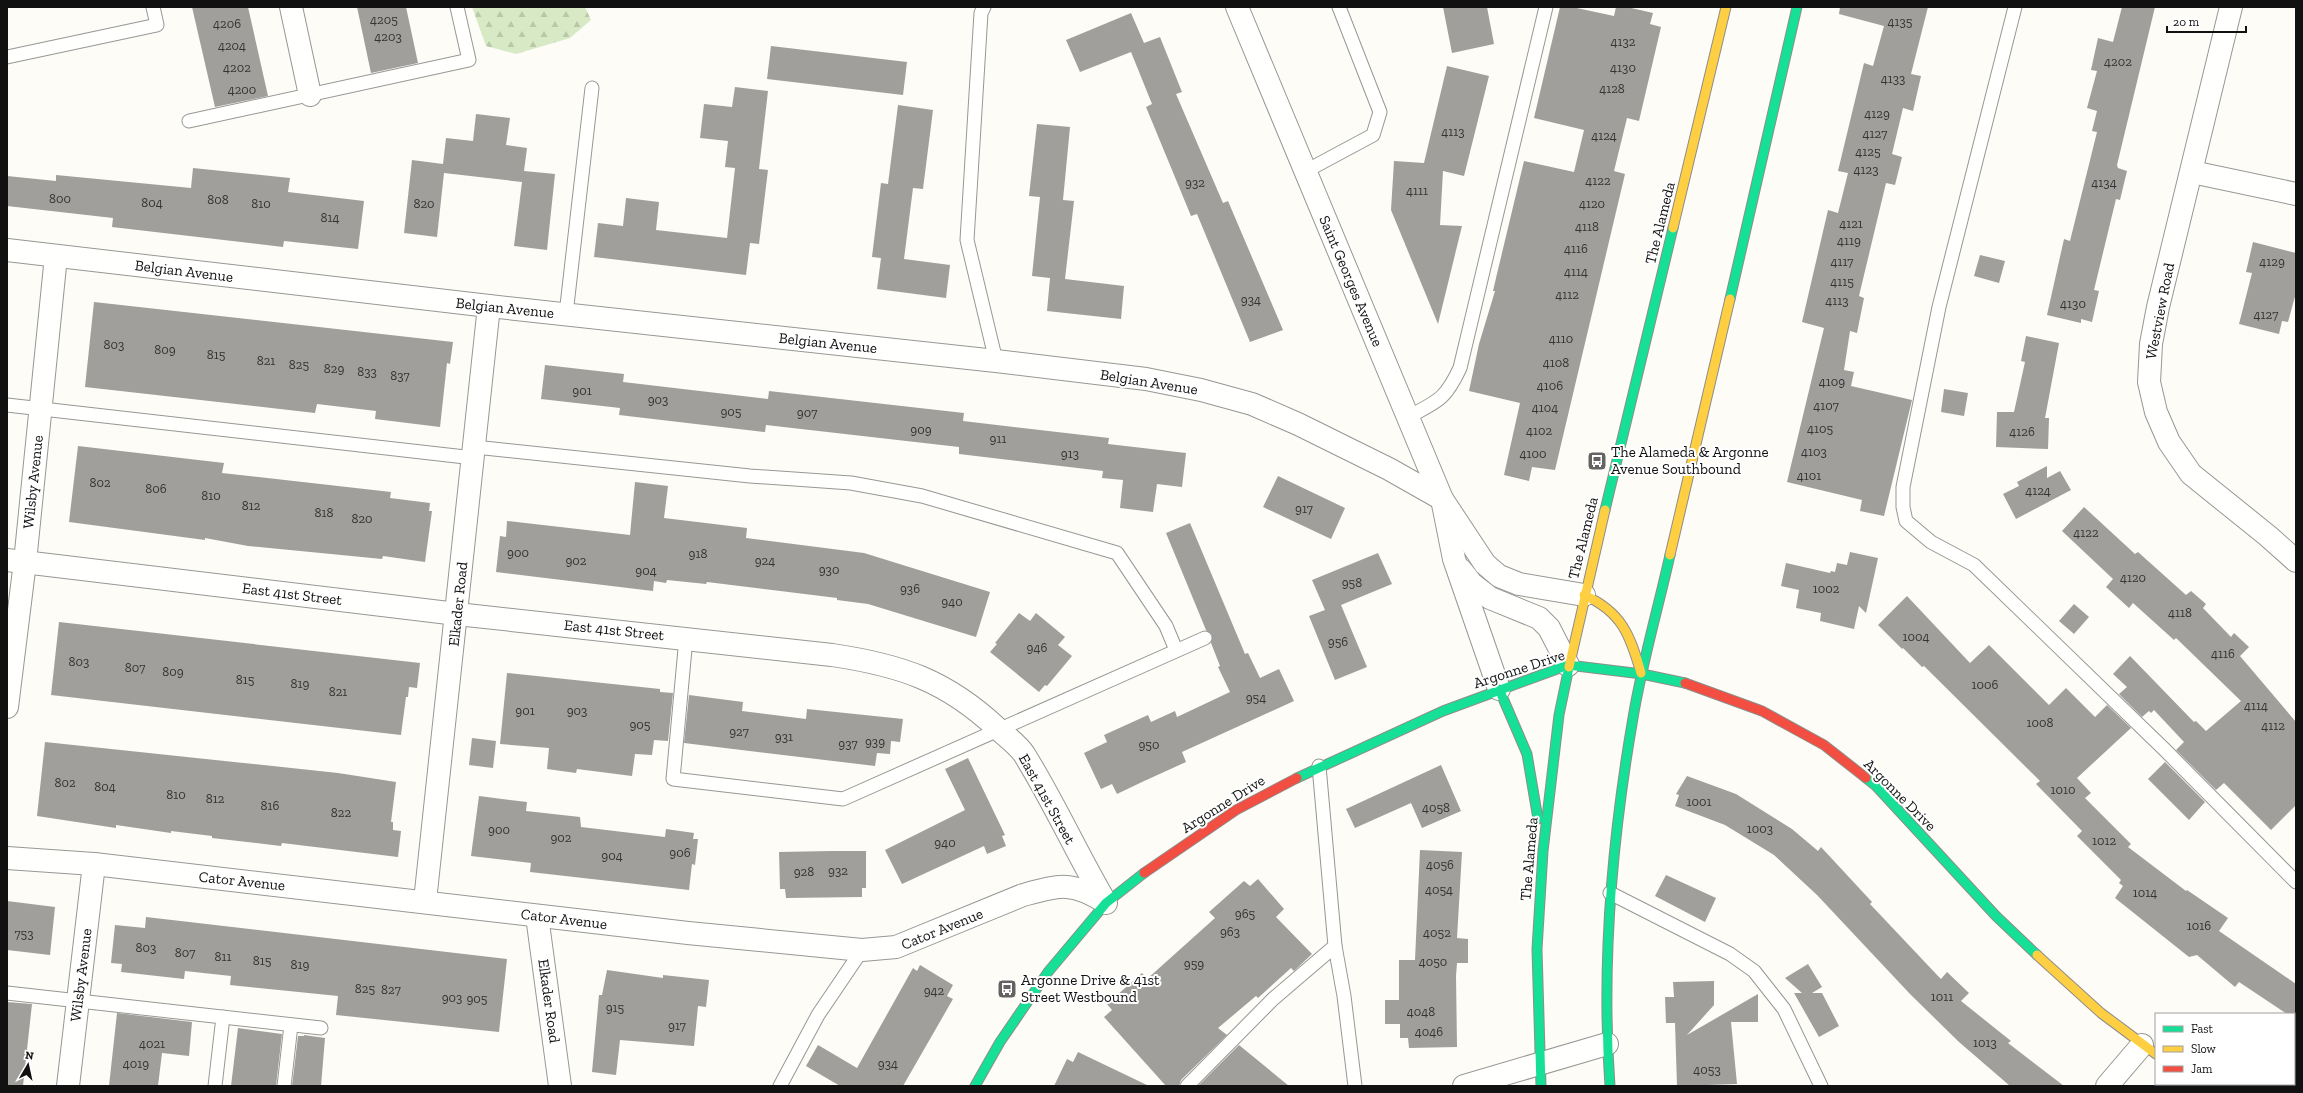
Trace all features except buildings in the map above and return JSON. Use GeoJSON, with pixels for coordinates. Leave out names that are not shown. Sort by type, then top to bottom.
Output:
{"type":"FeatureCollection","features":[{"type":"Feature","properties":{"kind":"main road","name":"The Alameda"},"geometry":{"type":"LineString","coordinates":[[1541,1086],[1539,1063],[1537,949],[1543,851],[1552,766],[1568,664],[1726,7]]}},
{"type":"Feature","properties":{"kind":"main road"},"geometry":{"type":"LineString","coordinates":[[1610,1086],[1607,1044],[1606,981],[1610,893],[1623,779],[1642,674],[1797,7]]}},
{"type":"Feature","properties":{"kind":"main road"},"geometry":{"type":"LineString","coordinates":[[1584,594],[1610,608],[1619,618],[1630,635],[1642,674]]}},
{"type":"Feature","properties":{"kind":"main road","name":"Argonne Drive"},"geometry":{"type":"LineString","coordinates":[[975,1086],[1023,1006],[1048,972],[1106,903],[1154,865],[1204,831],[1275,788],[1319,766],[1443,711],[1568,664],[1642,674],[1697,686],[1762,711],[1824,745],[1853,766],[1876,786],[1996,916],[2052,969],[2101,1013],[2149,1050]]}},
{"type":"Feature","properties":{"kind":"main road"},"geometry":{"type":"LineString","coordinates":[[1499,689],[1527,754],[1543,851]]}},
{"type":"Feature","properties":{"kind":"street"},"geometry":{"type":"LineString","coordinates":[[291,7],[310,95]]}},
{"type":"Feature","properties":{"kind":"street","name":"Saint Georges Avenue"},"geometry":{"type":"LineString","coordinates":[[1237,7],[1442,500],[1454,559],[1499,689]]}},
{"type":"Feature","properties":{"kind":"street","name":"Westview Road"},"geometry":{"type":"LineString","coordinates":[[2231,7],[2158,307],[2151,344],[2149,382],[2156,412],[2169,442],[2191,474],[2268,536],[2296,561]]}},
{"type":"Feature","properties":{"kind":"street"},"geometry":{"type":"LineString","coordinates":[[2192,172],[2296,194]]}},
{"type":"Feature","properties":{"kind":"street","name":"Belgian Avenue"},"geometry":{"type":"LineString","coordinates":[[7,250],[489,306],[996,361],[1146,379],[1200,390],[1252,404],[1340,444],[1389,469],[1442,500],[1485,564],[1499,576],[1519,584],[1584,594]]}},
{"type":"Feature","properties":{"kind":"street","name":"Wilsby Avenue"},"geometry":{"type":"LineString","coordinates":[[7,707],[16,561],[41,408],[56,256]]}},
{"type":"Feature","properties":{"kind":"street","name":"Elkader Road"},"geometry":{"type":"LineString","coordinates":[[424,901],[457,614],[489,306]]}},
{"type":"Feature","properties":{"kind":"street","name":"Saint Georges Avenue"},"geometry":{"type":"LineString","coordinates":[[1454,559],[1463,574],[1480,592],[1490,598],[1539,618],[1549,628],[1568,664]]}},
{"type":"Feature","properties":{"kind":"street","name":"East 41st Street"},"geometry":{"type":"LineString","coordinates":[[16,561],[457,614],[686,638],[878,662],[913,673],[940,686],[986,718],[1023,753],[1060,818],[1083,864],[1106,903]]}},
{"type":"Feature","properties":{"kind":"street","name":"Cator Avenue"},"geometry":{"type":"LineString","coordinates":[[7,858],[94,864],[424,901],[537,916],[862,950],[896,947],[1024,895],[1044,889],[1063,886],[1086,890],[1106,903]]}},
{"type":"Feature","properties":{"kind":"street","name":"Wilsby Avenue"},"geometry":{"type":"LineString","coordinates":[[68,1086],[94,864]]}},
{"type":"Feature","properties":{"kind":"street","name":"Elkader Road"},"geometry":{"type":"LineString","coordinates":[[537,916],[560,1086]]}},
{"type":"Feature","properties":{"kind":"street"},"geometry":{"type":"LineString","coordinates":[[1464,1086],[1607,1044]]}},
{"type":"Feature","properties":{"kind":"street"},"geometry":{"type":"LineString","coordinates":[[2107,1086],[2149,1050]]}},
{"type":"Feature","properties":{"kind":"lane"},"geometry":{"type":"LineString","coordinates":[[7,57],[157,25],[153,7]]}},
{"type":"Feature","properties":{"kind":"lane"},"geometry":{"type":"LineString","coordinates":[[189,121],[469,60],[457,7]]}},
{"type":"Feature","properties":{"kind":"lane"},"geometry":{"type":"LineString","coordinates":[[984,7],[976,91],[966,240],[996,361]]}},
{"type":"Feature","properties":{"kind":"lane"},"geometry":{"type":"LineString","coordinates":[[1306,171],[1373,135],[1380,112],[1338,7]]}},
{"type":"Feature","properties":{"kind":"lane"},"geometry":{"type":"LineString","coordinates":[[1408,417],[1439,400],[1450,389],[1460,368],[1546,7]]}},
{"type":"Feature","properties":{"kind":"lane"},"geometry":{"type":"LineString","coordinates":[[2015,7],[1939,307],[1903,487],[1902,508],[1906,521],[1931,542],[1974,566],[2164,749],[2296,882]]}},
{"type":"Feature","properties":{"kind":"lane"},"geometry":{"type":"LineString","coordinates":[[566,314],[592,88]]}},
{"type":"Feature","properties":{"kind":"lane"},"geometry":{"type":"LineString","coordinates":[[7,405],[474,453],[851,483],[922,496],[1117,553],[1166,626],[1176,650]]}},
{"type":"Feature","properties":{"kind":"lane"},"geometry":{"type":"LineString","coordinates":[[686,638],[672,779],[843,799],[1000,731],[1204,638]]}},
{"type":"Feature","properties":{"kind":"lane"},"geometry":{"type":"LineString","coordinates":[[1319,766],[1335,946],[1344,996],[1355,1086]]}},
{"type":"Feature","properties":{"kind":"lane"},"geometry":{"type":"LineString","coordinates":[[1610,893],[1730,954],[1754,971],[1784,1009],[1821,1086]]}},
{"type":"Feature","properties":{"kind":"lane"},"geometry":{"type":"LineString","coordinates":[[1187,1086],[1273,999],[1335,946]]}},
{"type":"Feature","properties":{"kind":"lane"},"geometry":{"type":"LineString","coordinates":[[780,1086],[818,1015],[862,950]]}},
{"type":"Feature","properties":{"kind":"lane"},"geometry":{"type":"LineString","coordinates":[[7,993],[321,1028]]}},
{"type":"Feature","properties":{"kind":"lane"},"geometry":{"type":"LineString","coordinates":[[215,1086],[223,1017]]}},
{"type":"Feature","properties":{"kind":"lane"},"geometry":{"type":"LineString","coordinates":[[284,1086],[291,1025]]}},
{"type":"Feature","properties":{"kind":"green space"},"geometry":{"type":"Polygon","coordinates":[[[472,7],[585,7],[591,20],[570,38],[516,54],[486,46],[472,7]]]}},
{"type":"Feature","properties":{"kind":"traffic: fast"},"geometry":{"type":"LineString","coordinates":[[1730,299],[1797,7]]}},
{"type":"Feature","properties":{"kind":"traffic: fast"},"geometry":{"type":"LineString","coordinates":[[1605,510],[1673,228]]}},
{"type":"Feature","properties":{"kind":"traffic: fast"},"geometry":{"type":"LineString","coordinates":[[1610,1086],[1607,994],[1608,947],[1610,901],[1619,809],[1645,656],[1670,555]]}},
{"type":"Feature","properties":{"kind":"traffic: fast"},"geometry":{"type":"LineString","coordinates":[[1297,778],[1443,711],[1568,665],[1642,674],[1685,683]]}},
{"type":"Feature","properties":{"kind":"traffic: fast"},"geometry":{"type":"LineString","coordinates":[[1541,1086],[1537,949],[1543,851],[1559,715],[1569,667]]}},
{"type":"Feature","properties":{"kind":"traffic: fast"},"geometry":{"type":"LineString","coordinates":[[1499,689],[1527,754],[1538,819]]}},
{"type":"Feature","properties":{"kind":"traffic: fast"},"geometry":{"type":"LineString","coordinates":[[1866,778],[1876,786],[1996,916],[2037,955]]}},
{"type":"Feature","properties":{"kind":"traffic: fast"},"geometry":{"type":"LineString","coordinates":[[975,1086],[1000,1042],[1048,972],[1106,903],[1144,873]]}},
{"type":"Feature","properties":{"kind":"traffic: slow"},"geometry":{"type":"LineString","coordinates":[[1673,228],[1726,7]]}},
{"type":"Feature","properties":{"kind":"traffic: slow"},"geometry":{"type":"LineString","coordinates":[[1670,555],[1730,299]]}},
{"type":"Feature","properties":{"kind":"traffic: slow"},"geometry":{"type":"LineString","coordinates":[[1569,667],[1605,510]]}},
{"type":"Feature","properties":{"kind":"traffic: slow"},"geometry":{"type":"LineString","coordinates":[[1584,595],[1607,609],[1623,626],[1633,647],[1641,673]]}},
{"type":"Feature","properties":{"kind":"traffic: slow"},"geometry":{"type":"LineString","coordinates":[[2037,955],[2101,1013],[2155,1053]]}},
{"type":"Feature","properties":{"kind":"traffic: jam"},"geometry":{"type":"LineString","coordinates":[[1685,683],[1762,711],[1824,745],[1866,778]]}},
{"type":"Feature","properties":{"kind":"traffic: jam"},"geometry":{"type":"LineString","coordinates":[[1144,873],[1236,810],[1297,778]]}},
{"type":"Feature","properties":{"kind":"place","name":"The Alameda & Argonne Avenue Southbound"},"geometry":{"type":"Point","coordinates":[1597,461]}},
{"type":"Feature","properties":{"kind":"place","name":"Argonne Drive & 41st Street Westbound"},"geometry":{"type":"Point","coordinates":[1007,989]}}]}
